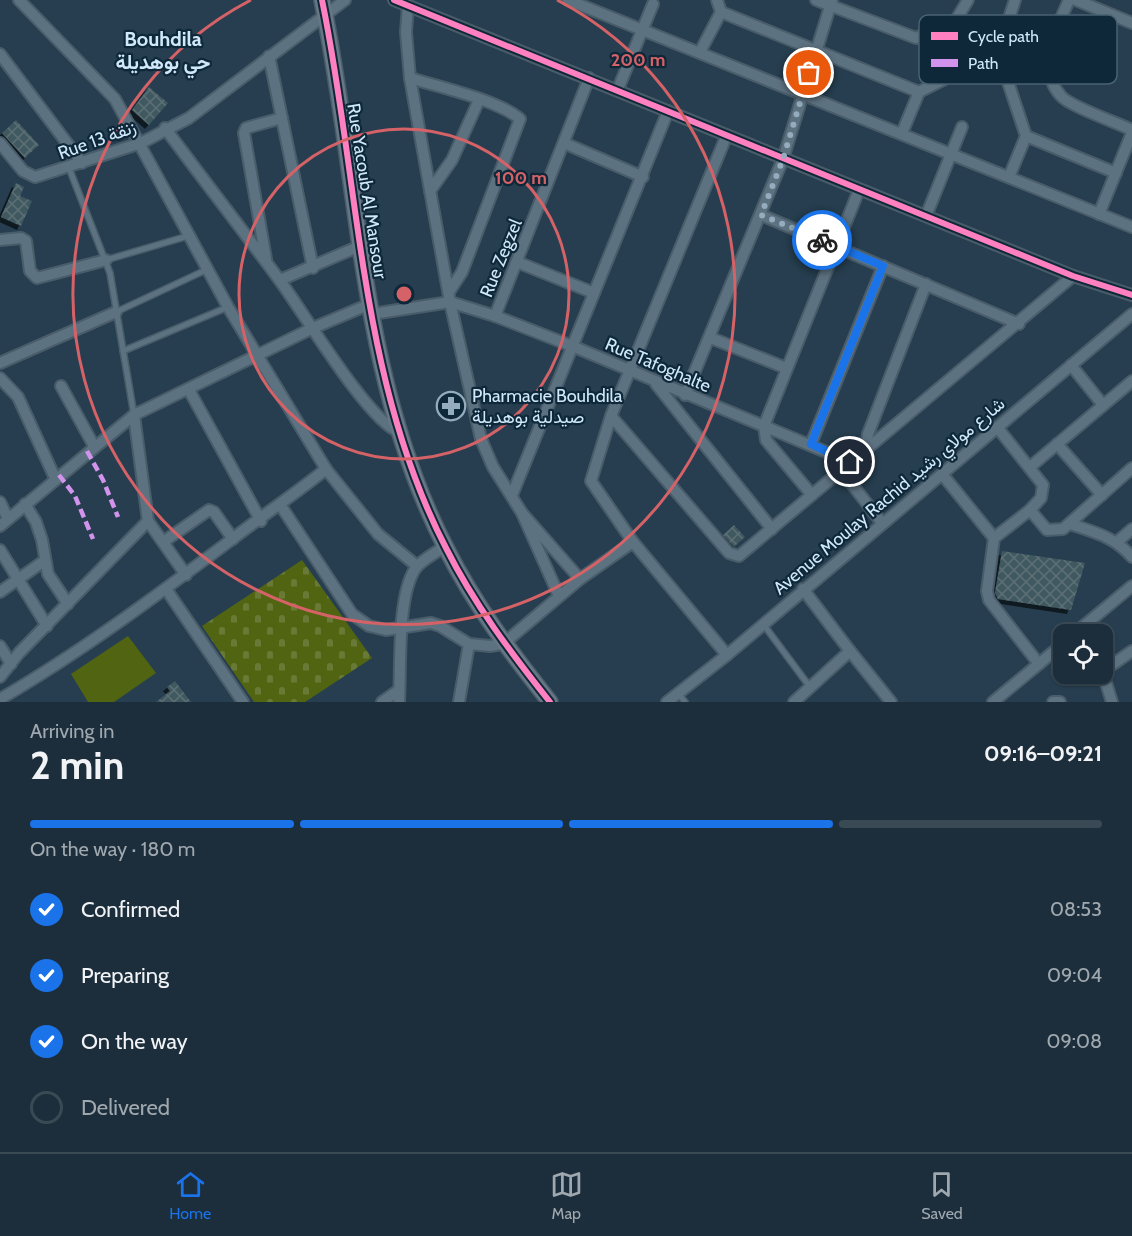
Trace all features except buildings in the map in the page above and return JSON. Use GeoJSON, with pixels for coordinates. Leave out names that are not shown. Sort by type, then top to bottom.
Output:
{"type":"FeatureCollection","features":[{"type":"Feature","properties":{"kind":"street"},"geometry":{"type":"LineString","coordinates":[[19,0],[115,99],[141,143],[188,236],[228,307],[326,469],[378,534],[417,566]]}},
{"type":"Feature","properties":{"kind":"street","name":"Rue Yacoub Al Mansour"},"geometry":{"type":"LineString","coordinates":[[322,0],[371,309],[387,388],[399,432],[445,546],[503,644],[550,702]]}},
{"type":"Feature","properties":{"kind":"street","name":"Rue 13 زنقة"},"geometry":{"type":"LineString","coordinates":[[0,143],[14,162],[29,176],[41,177],[141,143],[165,128],[189,118],[345,0]]}},
{"type":"Feature","properties":{"kind":"street"},"geometry":{"type":"LineString","coordinates":[[394,0],[618,89],[726,136],[1073,276],[1132,295]]}},
{"type":"Feature","properties":{"kind":"street"},"geometry":{"type":"LineString","coordinates":[[568,0],[1132,227]]}},
{"type":"Feature","properties":{"kind":"street"},"geometry":{"type":"LineString","coordinates":[[596,12],[601,0]]}},
{"type":"Feature","properties":{"kind":"street"},"geometry":{"type":"LineString","coordinates":[[700,52],[721,12],[717,0]]}},
{"type":"Feature","properties":{"kind":"street"},"geometry":{"type":"LineString","coordinates":[[816,0],[831,3],[916,38],[919,37]]}},
{"type":"Feature","properties":{"kind":"street"},"geometry":{"type":"LineString","coordinates":[[959,15],[968,0]]}},
{"type":"Feature","properties":{"kind":"street"},"geometry":{"type":"LineString","coordinates":[[1010,15],[1015,0]]}},
{"type":"Feature","properties":{"kind":"street"},"geometry":{"type":"LineString","coordinates":[[1064,15],[1070,0]]}},
{"type":"Feature","properties":{"kind":"street"},"geometry":{"type":"LineString","coordinates":[[1076,0],[1113,15]]}},
{"type":"Feature","properties":{"kind":"street"},"geometry":{"type":"LineString","coordinates":[[685,395],[711,338],[783,159],[831,3]]}},
{"type":"Feature","properties":{"kind":"street"},"geometry":{"type":"LineString","coordinates":[[618,89],[652,4]]}},
{"type":"Feature","properties":{"kind":"street"},"geometry":{"type":"LineString","coordinates":[[408,5],[405,32],[410,78],[450,297],[481,439],[493,467],[522,513],[559,596]]}},
{"type":"Feature","properties":{"kind":"street"},"geometry":{"type":"LineString","coordinates":[[721,12],[918,92]]}},
{"type":"Feature","properties":{"kind":"street"},"geometry":{"type":"LineString","coordinates":[[1117,17],[1132,23]]}},
{"type":"Feature","properties":{"kind":"street"},"geometry":{"type":"LineString","coordinates":[[0,54],[82,163]]}},
{"type":"Feature","properties":{"kind":"street"},"geometry":{"type":"LineString","coordinates":[[270,56],[313,268]]}},
{"type":"Feature","properties":{"kind":"street"},"geometry":{"type":"LineString","coordinates":[[410,78],[479,100],[514,114],[520,119],[520,126],[450,297]]}},
{"type":"Feature","properties":{"kind":"street","name":"Rue Zegzel"},"geometry":{"type":"LineString","coordinates":[[495,316],[589,78]]}},
{"type":"Feature","properties":{"kind":"street"},"geometry":{"type":"LineString","coordinates":[[902,133],[918,92],[934,84]]}},
{"type":"Feature","properties":{"kind":"street"},"geometry":{"type":"LineString","coordinates":[[1009,84],[1026,136],[1009,177]]}},
{"type":"Feature","properties":{"kind":"street"},"geometry":{"type":"LineString","coordinates":[[1055,84],[1061,96],[1132,131],[1099,214]]}},
{"type":"Feature","properties":{"kind":"street"},"geometry":{"type":"LineString","coordinates":[[430,191],[452,160],[479,100]]}},
{"type":"Feature","properties":{"kind":"street"},"geometry":{"type":"LineString","coordinates":[[512,495],[668,111]]}},
{"type":"Feature","properties":{"kind":"street"},"geometry":{"type":"LineString","coordinates":[[267,263],[244,133],[246,128],[282,118]]}},
{"type":"Feature","properties":{"kind":"street"},"geometry":{"type":"LineString","coordinates":[[926,216],[962,126]]}},
{"type":"Feature","properties":{"kind":"street"},"geometry":{"type":"LineString","coordinates":[[165,128],[267,263],[378,417],[389,428],[399,432]]}},
{"type":"Feature","properties":{"kind":"street"},"geometry":{"type":"LineString","coordinates":[[726,136],[611,416],[591,481],[633,542],[726,655]]}},
{"type":"Feature","properties":{"kind":"street"},"geometry":{"type":"LineString","coordinates":[[1026,136],[1116,173]]}},
{"type":"Feature","properties":{"kind":"street"},"geometry":{"type":"LineString","coordinates":[[564,143],[643,177]]}},
{"type":"Feature","properties":{"kind":"street"},"geometry":{"type":"LineString","coordinates":[[812,495],[766,440],[764,426],[859,190]]}},
{"type":"Feature","properties":{"kind":"street"},"geometry":{"type":"LineString","coordinates":[[761,215],[1019,324]]}},
{"type":"Feature","properties":{"kind":"street"},"geometry":{"type":"LineString","coordinates":[[0,240],[21,238],[26,241],[30,271],[37,278],[106,260]]}},
{"type":"Feature","properties":{"kind":"street"},"geometry":{"type":"LineString","coordinates":[[279,280],[313,268],[360,246]]}},
{"type":"Feature","properties":{"kind":"street"},"geometry":{"type":"LineString","coordinates":[[517,262],[594,293]]}},
{"type":"Feature","properties":{"kind":"street"},"geometry":{"type":"LineString","coordinates":[[811,444],[883,266]]}},
{"type":"Feature","properties":{"kind":"street"},"geometry":{"type":"LineString","coordinates":[[611,416],[729,553],[739,556],[1019,324],[1073,276]]}},
{"type":"Feature","properties":{"kind":"street"},"geometry":{"type":"LineString","coordinates":[[866,449],[868,434],[926,284]]}},
{"type":"Feature","properties":{"kind":"street"},"geometry":{"type":"LineString","coordinates":[[4,523],[55,478],[134,415],[259,357],[313,328],[371,309],[450,297]]}},
{"type":"Feature","properties":{"kind":"street","name":"Rue Tafoghalte"},"geometry":{"type":"LineString","coordinates":[[450,297],[850,462]]}},
{"type":"Feature","properties":{"kind":"street"},"geometry":{"type":"LineString","coordinates":[[0,363],[116,312]]}},
{"type":"Feature","properties":{"kind":"street","name":"Avenue Moulay Rachid شارع مولاي رشيد"},"geometry":{"type":"LineString","coordinates":[[667,702],[682,698],[726,655],[1132,314]]}},
{"type":"Feature","properties":{"kind":"street"},"geometry":{"type":"LineString","coordinates":[[711,338],[786,368]]}},
{"type":"Feature","properties":{"kind":"street"},"geometry":{"type":"LineString","coordinates":[[1071,365],[1103,405]]}},
{"type":"Feature","properties":{"kind":"street"},"geometry":{"type":"LineString","coordinates":[[0,378],[18,397],[55,478]]}},
{"type":"Feature","properties":{"kind":"street"},"geometry":{"type":"LineString","coordinates":[[1030,467],[1132,381]]}},
{"type":"Feature","properties":{"kind":"street"},"geometry":{"type":"LineString","coordinates":[[654,382],[772,529]]}},
{"type":"Feature","properties":{"kind":"street"},"geometry":{"type":"LineString","coordinates":[[61,386],[94,446]]}},
{"type":"Feature","properties":{"kind":"street"},"geometry":{"type":"LineString","coordinates":[[189,390],[261,520]]}},
{"type":"Feature","properties":{"kind":"street"},"geometry":{"type":"LineString","coordinates":[[134,415],[148,521],[186,575]]}},
{"type":"Feature","properties":{"kind":"street"},"geometry":{"type":"LineString","coordinates":[[997,427],[1030,467],[1044,489],[1041,498],[1030,510],[994,538],[987,591],[993,609],[1039,664]]}},
{"type":"Feature","properties":{"kind":"street"},"geometry":{"type":"LineString","coordinates":[[1057,444],[1102,495]]}},
{"type":"Feature","properties":{"kind":"street"},"geometry":{"type":"LineString","coordinates":[[0,699],[52,667],[186,575],[326,469]]}},
{"type":"Feature","properties":{"kind":"street"},"geometry":{"type":"LineString","coordinates":[[1030,510],[1047,530],[1052,532],[1063,529],[1132,469]]}},
{"type":"Feature","properties":{"kind":"street"},"geometry":{"type":"LineString","coordinates":[[841,470],[882,523]]}},
{"type":"Feature","properties":{"kind":"street"},"geometry":{"type":"LineString","coordinates":[[942,474],[994,538]]}},
{"type":"Feature","properties":{"kind":"street"},"geometry":{"type":"LineString","coordinates":[[0,502],[4,523]]}},
{"type":"Feature","properties":{"kind":"street"},"geometry":{"type":"LineString","coordinates":[[25,504],[36,522],[42,540],[48,574],[68,604]]}},
{"type":"Feature","properties":{"kind":"street"},"geometry":{"type":"LineString","coordinates":[[280,506],[352,614],[369,626],[386,630],[431,623],[470,644],[490,646],[503,644],[580,579],[633,542]]}},
{"type":"Feature","properties":{"kind":"street"},"geometry":{"type":"LineString","coordinates":[[163,542],[209,510],[214,512],[233,539]]}},
{"type":"Feature","properties":{"kind":"street"},"geometry":{"type":"LineString","coordinates":[[522,513],[580,579]]}},
{"type":"Feature","properties":{"kind":"street"},"geometry":{"type":"LineString","coordinates":[[0,677],[148,521]]}},
{"type":"Feature","properties":{"kind":"street"},"geometry":{"type":"LineString","coordinates":[[1070,524],[1117,542],[1132,557]]}},
{"type":"Feature","properties":{"kind":"street"},"geometry":{"type":"LineString","coordinates":[[1117,542],[1132,529]]}},
{"type":"Feature","properties":{"kind":"street"},"geometry":{"type":"LineString","coordinates":[[399,702],[402,629],[408,581],[417,566],[445,546]]}},
{"type":"Feature","properties":{"kind":"street"},"geometry":{"type":"LineString","coordinates":[[0,550],[46,626]]}},
{"type":"Feature","properties":{"kind":"street"},"geometry":{"type":"LineString","coordinates":[[0,592],[44,561]]}},
{"type":"Feature","properties":{"kind":"street"},"geometry":{"type":"LineString","coordinates":[[1093,624],[1132,586]]}},
{"type":"Feature","properties":{"kind":"street"},"geometry":{"type":"LineString","coordinates":[[166,589],[243,702]]}},
{"type":"Feature","properties":{"kind":"street"},"geometry":{"type":"LineString","coordinates":[[803,590],[891,702]]}},
{"type":"Feature","properties":{"kind":"street"},"geometry":{"type":"LineString","coordinates":[[459,702],[470,644]]}},
{"type":"Feature","properties":{"kind":"street"},"geometry":{"type":"LineString","coordinates":[[0,646],[11,664]]}},
{"type":"Feature","properties":{"kind":"street"},"geometry":{"type":"LineString","coordinates":[[794,702],[850,651]]}},
{"type":"Feature","properties":{"kind":"street"},"geometry":{"type":"LineString","coordinates":[[1113,663],[1132,651]]}},
{"type":"Feature","properties":{"kind":"street"},"geometry":{"type":"LineString","coordinates":[[993,702],[1053,652]]}},
{"type":"Feature","properties":{"kind":"street"},"geometry":{"type":"LineString","coordinates":[[1107,684],[1112,702]]}},
{"type":"Feature","properties":{"kind":"street"},"geometry":{"type":"LineString","coordinates":[[382,702],[399,690]]}},
{"type":"Feature","properties":{"kind":"street"},"geometry":{"type":"LineString","coordinates":[[1053,702],[1060,702]]}},
{"type":"Feature","properties":{"kind":"lane"},"geometry":{"type":"LineString","coordinates":[[69,168],[106,260],[134,415]]}},
{"type":"Feature","properties":{"kind":"lane"},"geometry":{"type":"LineString","coordinates":[[106,260],[188,236]]}},
{"type":"Feature","properties":{"kind":"lane"},"geometry":{"type":"LineString","coordinates":[[116,312],[208,269]]}},
{"type":"Feature","properties":{"kind":"lane"},"geometry":{"type":"LineString","coordinates":[[123,351],[228,307]]}},
{"type":"Feature","properties":{"kind":"lane"},"geometry":{"type":"LineString","coordinates":[[763,624],[810,687]]}},
{"type":"Feature","properties":{"kind":"green space"},"geometry":{"type":"Polygon","coordinates":[[[302,560],[372,658],[305,702],[254,702],[202,626],[302,560]]]}},
{"type":"Feature","properties":{"kind":"green space"},"geometry":{"type":"Polygon","coordinates":[[[128,636],[156,673],[114,702],[88,702],[71,674],[128,636]]]}},
{"type":"Feature","properties":{"kind":"marked path"},"geometry":{"type":"LineString","coordinates":[[87,451],[103,480],[118,517]]}},
{"type":"Feature","properties":{"kind":"marked path"},"geometry":{"type":"LineString","coordinates":[[59,475],[75,496],[93,539]]}},
{"type":"Feature","properties":{"kind":"cycle path"},"geometry":{"type":"LineString","coordinates":[[322,0],[335,69],[365,279],[378,348],[395,416],[417,483],[457,569],[494,628],[550,702]]}},
{"type":"Feature","properties":{"kind":"cycle path"},"geometry":{"type":"LineString","coordinates":[[394,0],[1073,276],[1132,295]]}},
{"type":"Feature","properties":{"kind":"way so far"},"geometry":{"type":"LineString","coordinates":[[809,73],[783,159],[761,215],[822,240]]}},
{"type":"Feature","properties":{"kind":"place","name":"Pharmacie Bouhdila صيدلية بوهديلة"},"geometry":{"type":"Point","coordinates":[451,406]}},
{"type":"Feature","properties":{"kind":"district","name":"Bouhdila حي بوهديلة"},"geometry":{"type":"Point","coordinates":[163,50]}},
{"type":"Feature","properties":{"kind":"route"},"geometry":{"type":"LineString","coordinates":[[822,240],[883,266],[811,444],[850,462]]}}]}
